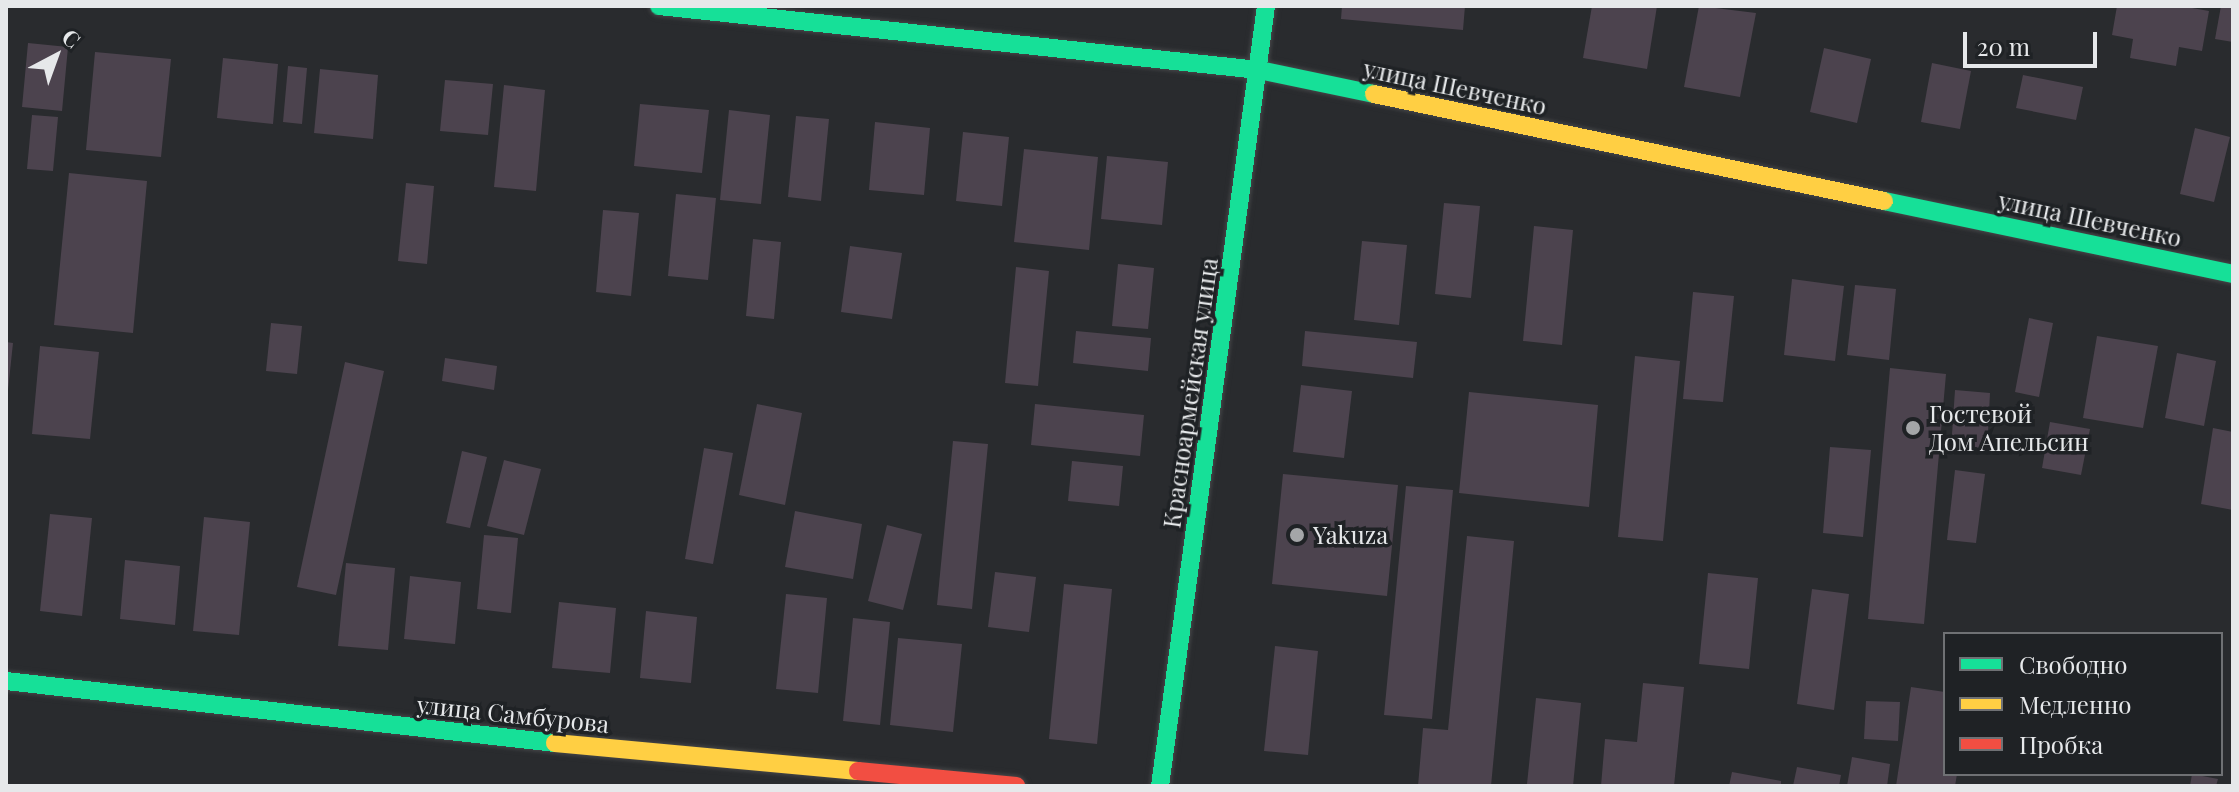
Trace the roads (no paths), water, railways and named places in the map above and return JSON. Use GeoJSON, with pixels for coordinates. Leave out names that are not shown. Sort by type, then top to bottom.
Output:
{"type":"FeatureCollection","features":[{"type":"Feature","properties":{"kind":"street","name":"улица Шевченко"},"geometry":{"type":"LineString","coordinates":[[659,6],[1259,70],[2233,274]]}},
{"type":"Feature","properties":{"kind":"street","name":"Красноармейская улица"},"geometry":{"type":"LineString","coordinates":[[1160,786],[1266,6]]}},
{"type":"Feature","properties":{"kind":"street","name":"улица Самбурова"},"geometry":{"type":"LineString","coordinates":[[6,681],[593,747],[1016,786]]}},
{"type":"Feature","properties":{"kind":"place","name":"Гостевой Дом Апельсин"},"geometry":{"type":"Point","coordinates":[1913,428]}},
{"type":"Feature","properties":{"kind":"place","name":"Yakuza"},"geometry":{"type":"Point","coordinates":[1297,535]}}]}
